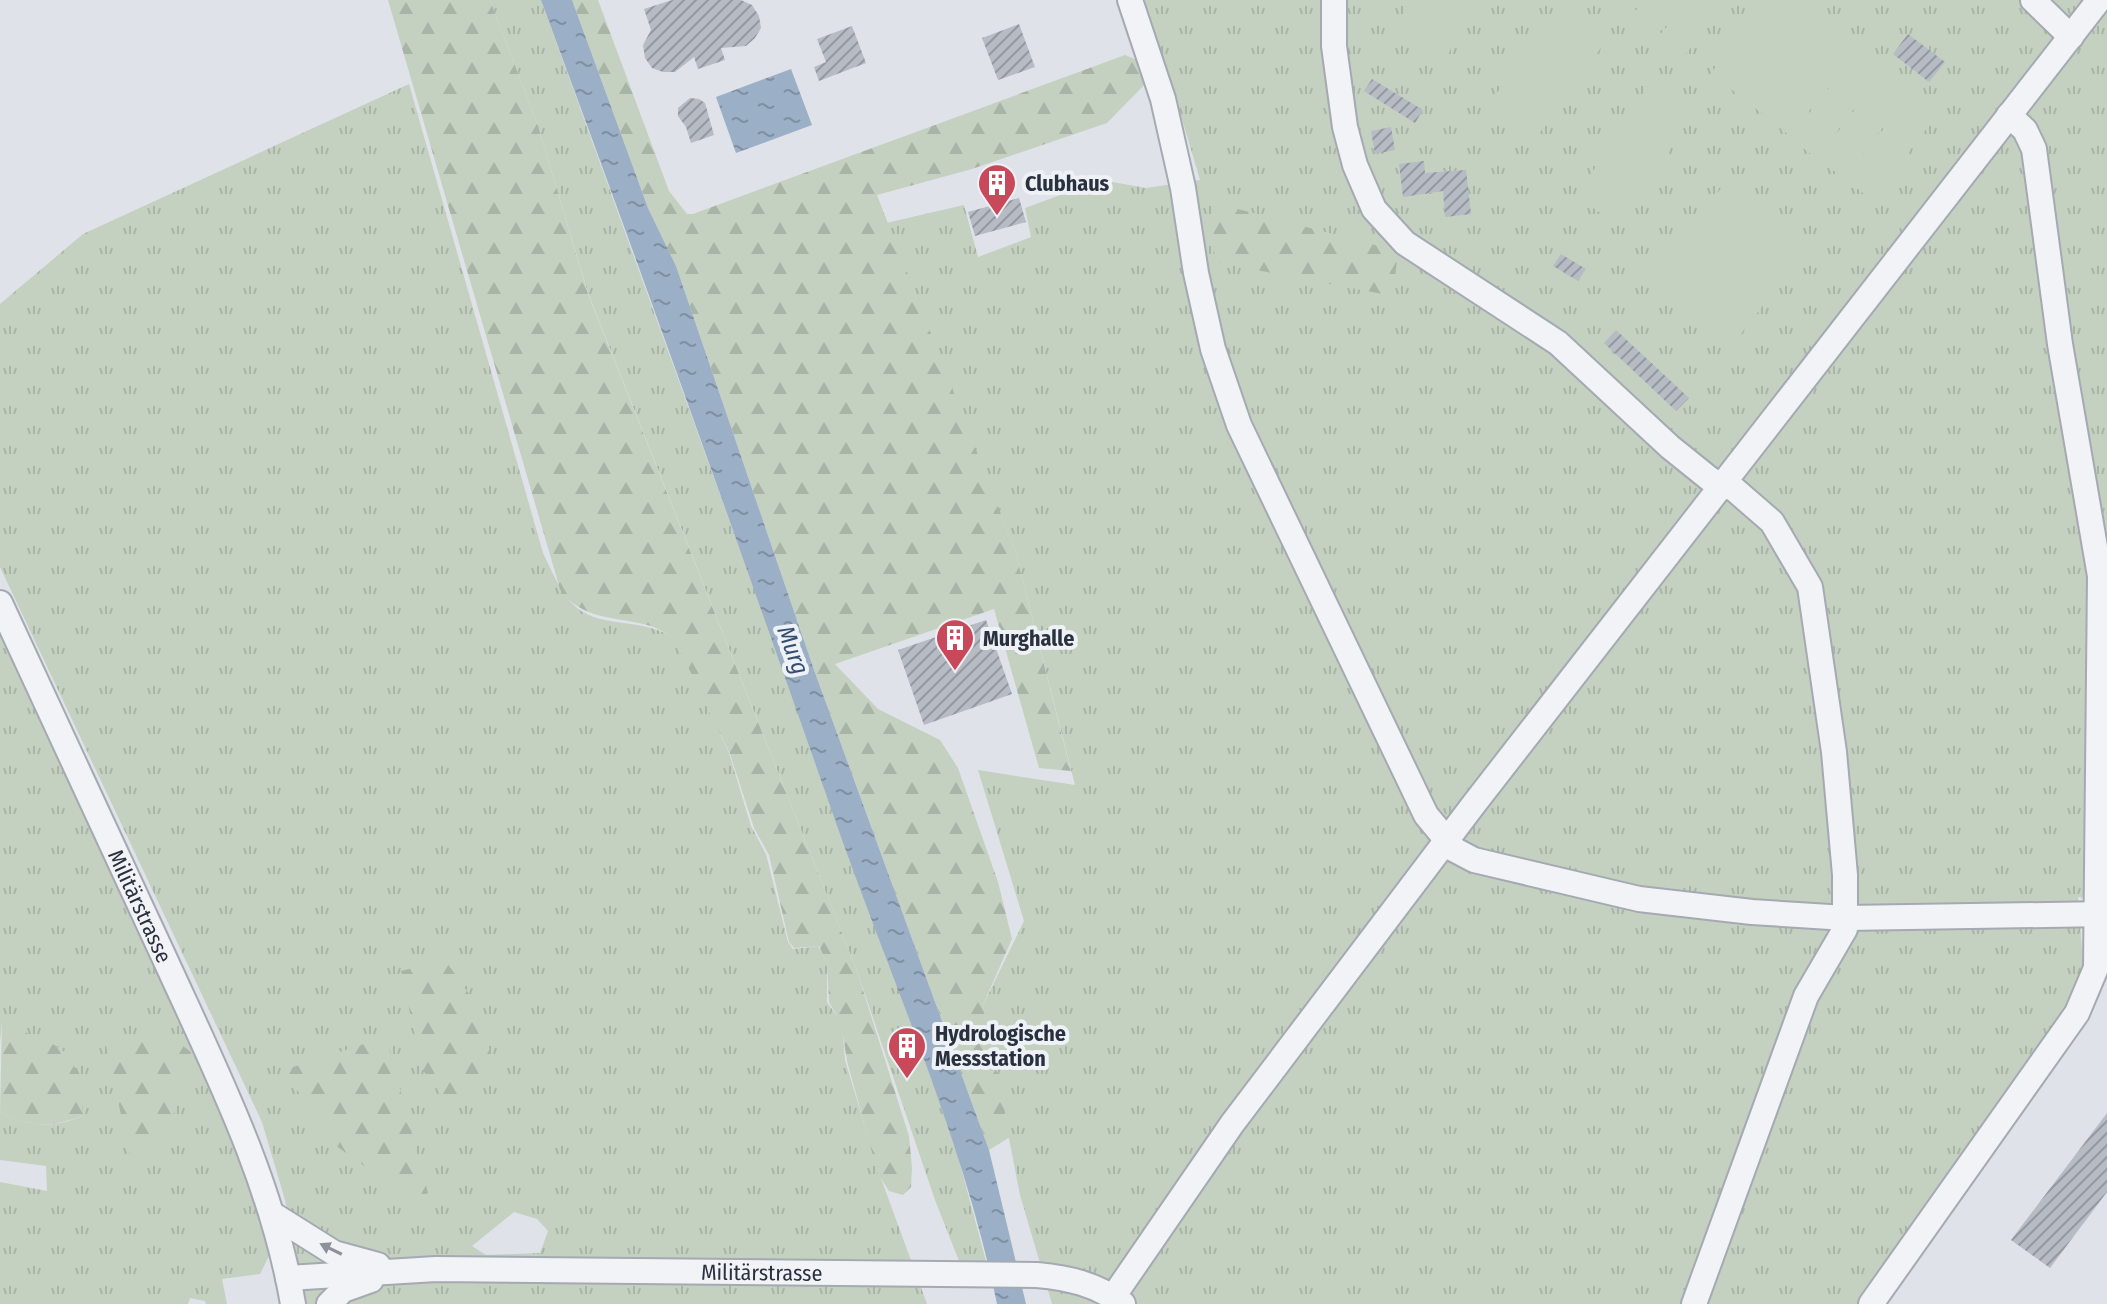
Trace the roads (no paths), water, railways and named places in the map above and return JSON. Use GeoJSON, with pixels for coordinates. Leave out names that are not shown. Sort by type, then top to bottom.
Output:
{"type":"FeatureCollection","features":[{"type":"Feature","properties":{"kind":"street"},"geometry":{"type":"LineString","coordinates":[[1130,0],[1163,99],[1213,349],[1239,425],[1426,815],[1455,850],[1485,863],[1639,899],[1752,912],[1846,918],[2102,914]]}},
{"type":"Feature","properties":{"kind":"street"},"geometry":{"type":"LineString","coordinates":[[1334,0],[1334,46],[1345,127],[1355,165],[1374,209],[1405,243],[1558,343],[1670,447],[1711,480],[1734,489],[1772,522],[1810,587],[1834,752],[1845,875],[1845,929],[1806,996],[1694,1304]]}},
{"type":"Feature","properties":{"kind":"street"},"geometry":{"type":"LineString","coordinates":[[2033,0],[2071,37]]}},
{"type":"Feature","properties":{"kind":"street"},"geometry":{"type":"LineString","coordinates":[[1118,1300],[1239,1115],[1447,841],[2099,0]]}},
{"type":"Feature","properties":{"kind":"street"},"geometry":{"type":"LineString","coordinates":[[1871,1304],[2077,1013],[2096,968],[2102,914],[2100,576],[2060,344],[2034,149],[2025,130],[2009,115]]}},
{"type":"Feature","properties":{"kind":"street","name":"Militärstrasse"},"geometry":{"type":"LineString","coordinates":[[0,603],[207,1050],[255,1162],[272,1214],[293,1304]]}},
{"type":"Feature","properties":{"kind":"street","name":"Militärstrasse"},"geometry":{"type":"LineString","coordinates":[[272,1214],[334,1253],[396,1270]]}},
{"type":"Feature","properties":{"kind":"street","name":"Militärstrasse"},"geometry":{"type":"LineString","coordinates":[[329,1304],[343,1290],[396,1270]]}},
{"type":"Feature","properties":{"kind":"street","name":"Militärstrasse"},"geometry":{"type":"LineString","coordinates":[[288,1278],[396,1270],[1037,1275],[1066,1277],[1118,1300]]}},
{"type":"Feature","properties":{"kind":"water","name":"Murg"},"geometry":{"type":"Polygon","coordinates":[[[541,0],[572,0],[648,208],[676,266],[814,670],[989,1150],[1026,1304],[997,1304],[983,1244],[948,1126],[541,0]]]}},
{"type":"Feature","properties":{"kind":"water"},"geometry":{"type":"Polygon","coordinates":[[[791,69],[812,125],[736,153],[716,97],[791,69]]]}},
{"type":"Feature","properties":{"kind":"place","name":"Clubhaus"},"geometry":{"type":"Point","coordinates":[997,217]}},
{"type":"Feature","properties":{"kind":"place","name":"Murghalle"},"geometry":{"type":"Point","coordinates":[955,672]}},
{"type":"Feature","properties":{"kind":"place","name":"Hydrologische Messstation"},"geometry":{"type":"Point","coordinates":[907,1080]}}]}
